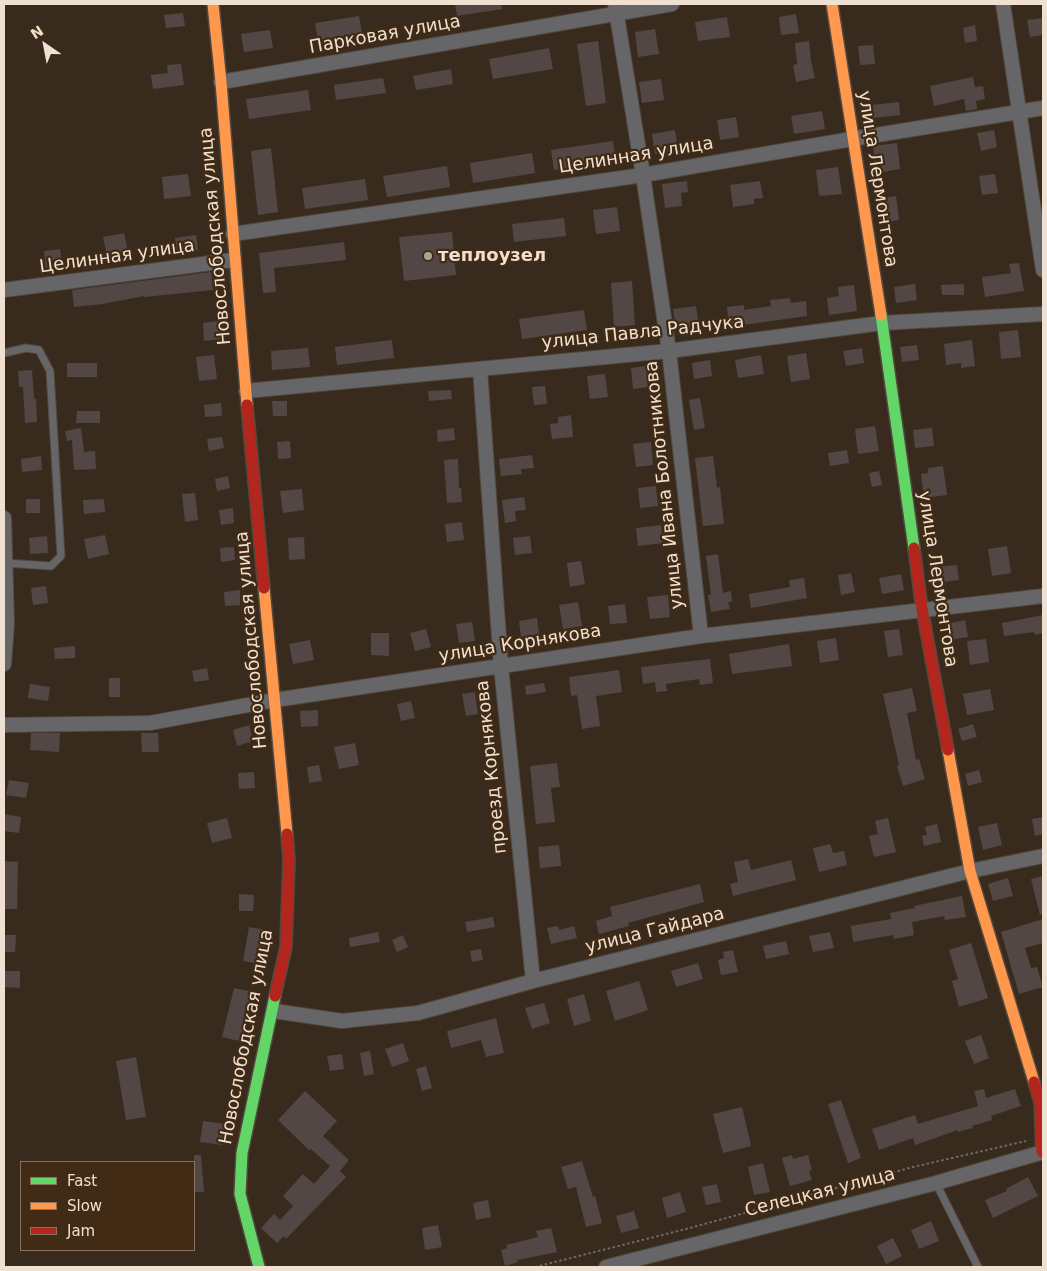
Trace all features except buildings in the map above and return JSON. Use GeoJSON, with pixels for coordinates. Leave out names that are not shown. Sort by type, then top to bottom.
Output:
{"type":"FeatureCollection","features":[{"type":"Feature","properties":{"kind":"street","name":"Новослободская улица"},"geometry":{"type":"LineString","coordinates":[[213,4],[221,82],[234,260],[276,700],[289,860],[286,947],[274,1011],[242,1153],[240,1194],[259,1267]]}},
{"type":"Feature","properties":{"kind":"street","name":"Парковая улица"},"geometry":{"type":"LineString","coordinates":[[221,82],[615,9],[672,4]]}},
{"type":"Feature","properties":{"kind":"street","name":"улица Лермонтова"},"geometry":{"type":"LineString","coordinates":[[832,4],[882,322],[922,609],[970,871],[1040,1102],[1043,1152]]}},
{"type":"Feature","properties":{"kind":"street"},"geometry":{"type":"LineString","coordinates":[[1003,4],[1043,270]]}},
{"type":"Feature","properties":{"kind":"street","name":"улица Ивана Болотникова"},"geometry":{"type":"LineString","coordinates":[[615,9],[670,350],[701,636]]}},
{"type":"Feature","properties":{"kind":"street","name":"Целинная улица"},"geometry":{"type":"LineString","coordinates":[[233,234],[643,175],[1043,108]]}},
{"type":"Feature","properties":{"kind":"street","name":"Целинная улица"},"geometry":{"type":"LineString","coordinates":[[4,290],[234,260]]}},
{"type":"Feature","properties":{"kind":"street","name":"улица Павла Радчука"},"geometry":{"type":"LineString","coordinates":[[246,391],[670,350],[882,322],[1043,314]]}},
{"type":"Feature","properties":{"kind":"street","name":"проезд Корнякова"},"geometry":{"type":"LineString","coordinates":[[480,369],[501,666],[533,981]]}},
{"type":"Feature","properties":{"kind":"street"},"geometry":{"type":"LineString","coordinates":[[4,518],[7,624],[4,664]]}},
{"type":"Feature","properties":{"kind":"street","name":"улица Корнякова"},"geometry":{"type":"LineString","coordinates":[[4,725],[150,723],[276,700],[701,636],[1043,596]]}},
{"type":"Feature","properties":{"kind":"street","name":"улица Гайдара"},"geometry":{"type":"LineString","coordinates":[[274,1011],[342,1021],[418,1013],[533,981],[970,871],[1043,856]]}},
{"type":"Feature","properties":{"kind":"street","name":"Селецкая улица"},"geometry":{"type":"LineString","coordinates":[[606,1267],[936,1183],[1043,1152]]}},
{"type":"Feature","properties":{"kind":"lane"},"geometry":{"type":"LineString","coordinates":[[4,354],[26,348],[39,350],[50,372],[60,556],[51,566],[5,564]]}},
{"type":"Feature","properties":{"kind":"lane"},"geometry":{"type":"LineString","coordinates":[[936,1183],[978,1267]]}},
{"type":"Feature","properties":{"kind":"path"},"geometry":{"type":"LineString","coordinates":[[535,1267],[686,1229],[913,1167],[1026,1141]]}},
{"type":"Feature","properties":{"kind":"traffic: fast"},"geometry":{"type":"LineString","coordinates":[[881,315],[914,548]]}},
{"type":"Feature","properties":{"kind":"traffic: fast"},"geometry":{"type":"LineString","coordinates":[[259,1267],[240,1194],[242,1153],[275,996]]}},
{"type":"Feature","properties":{"kind":"traffic: slow"},"geometry":{"type":"LineString","coordinates":[[213,4],[247,405]]}},
{"type":"Feature","properties":{"kind":"traffic: slow"},"geometry":{"type":"LineString","coordinates":[[832,4],[881,315]]}},
{"type":"Feature","properties":{"kind":"traffic: slow"},"geometry":{"type":"LineString","coordinates":[[264,588],[287,834]]}},
{"type":"Feature","properties":{"kind":"traffic: slow"},"geometry":{"type":"LineString","coordinates":[[948,750],[970,871],[1034,1082]]}},
{"type":"Feature","properties":{"kind":"traffic: jam"},"geometry":{"type":"LineString","coordinates":[[247,405],[264,588]]}},
{"type":"Feature","properties":{"kind":"traffic: jam"},"geometry":{"type":"LineString","coordinates":[[914,548],[922,609],[948,750]]}},
{"type":"Feature","properties":{"kind":"traffic: jam"},"geometry":{"type":"LineString","coordinates":[[275,996],[286,947],[289,860],[287,834]]}},
{"type":"Feature","properties":{"kind":"traffic: jam"},"geometry":{"type":"LineString","coordinates":[[1034,1082],[1040,1102],[1042,1152]]}},
{"type":"Feature","properties":{"kind":"place","name":"теплоузел"},"geometry":{"type":"Point","coordinates":[428,256]}}]}
